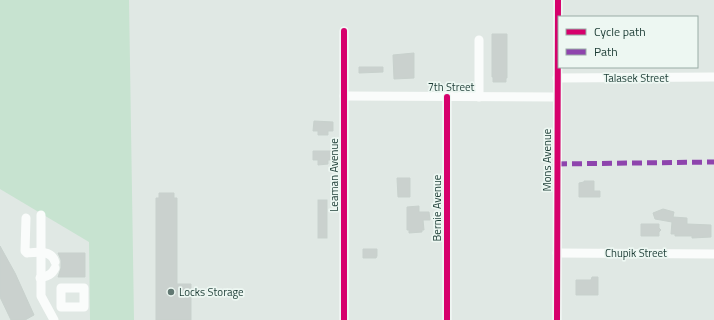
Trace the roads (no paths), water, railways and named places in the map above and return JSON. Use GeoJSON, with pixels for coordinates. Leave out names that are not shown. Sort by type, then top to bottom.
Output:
{"type":"FeatureCollection","features":[{"type":"Feature","properties":{"kind":"street","name":"Mons Avenue"},"geometry":{"type":"LineString","coordinates":[[557,320],[558,0]]}},
{"type":"Feature","properties":{"kind":"street","name":"Leaman Avenue"},"geometry":{"type":"LineString","coordinates":[[344,31],[344,320]]}},
{"type":"Feature","properties":{"kind":"street"},"geometry":{"type":"LineString","coordinates":[[479,40],[479,97]]}},
{"type":"Feature","properties":{"kind":"street","name":"Talasek Street"},"geometry":{"type":"LineString","coordinates":[[557,78],[714,77]]}},
{"type":"Feature","properties":{"kind":"street","name":"7th Street"},"geometry":{"type":"LineString","coordinates":[[344,96],[557,97]]}},
{"type":"Feature","properties":{"kind":"street","name":"Bernie Avenue"},"geometry":{"type":"LineString","coordinates":[[447,97],[447,320]]}},
{"type":"Feature","properties":{"kind":"street"},"geometry":{"type":"LineString","coordinates":[[41,215],[41,296],[54,320]]}},
{"type":"Feature","properties":{"kind":"street"},"geometry":{"type":"LineString","coordinates":[[26,218],[25,250],[27,252],[49,254],[53,257],[55,265],[53,272],[40,278]]}},
{"type":"Feature","properties":{"kind":"street","name":"Chupik Street"},"geometry":{"type":"LineString","coordinates":[[557,253],[714,254]]}},
{"type":"Feature","properties":{"kind":"street"},"geometry":{"type":"LineString","coordinates":[[45,303],[61,297]]}},
{"type":"Feature","properties":{"kind":"place","name":"Locks Storage"},"geometry":{"type":"Point","coordinates":[171,292]}}]}
